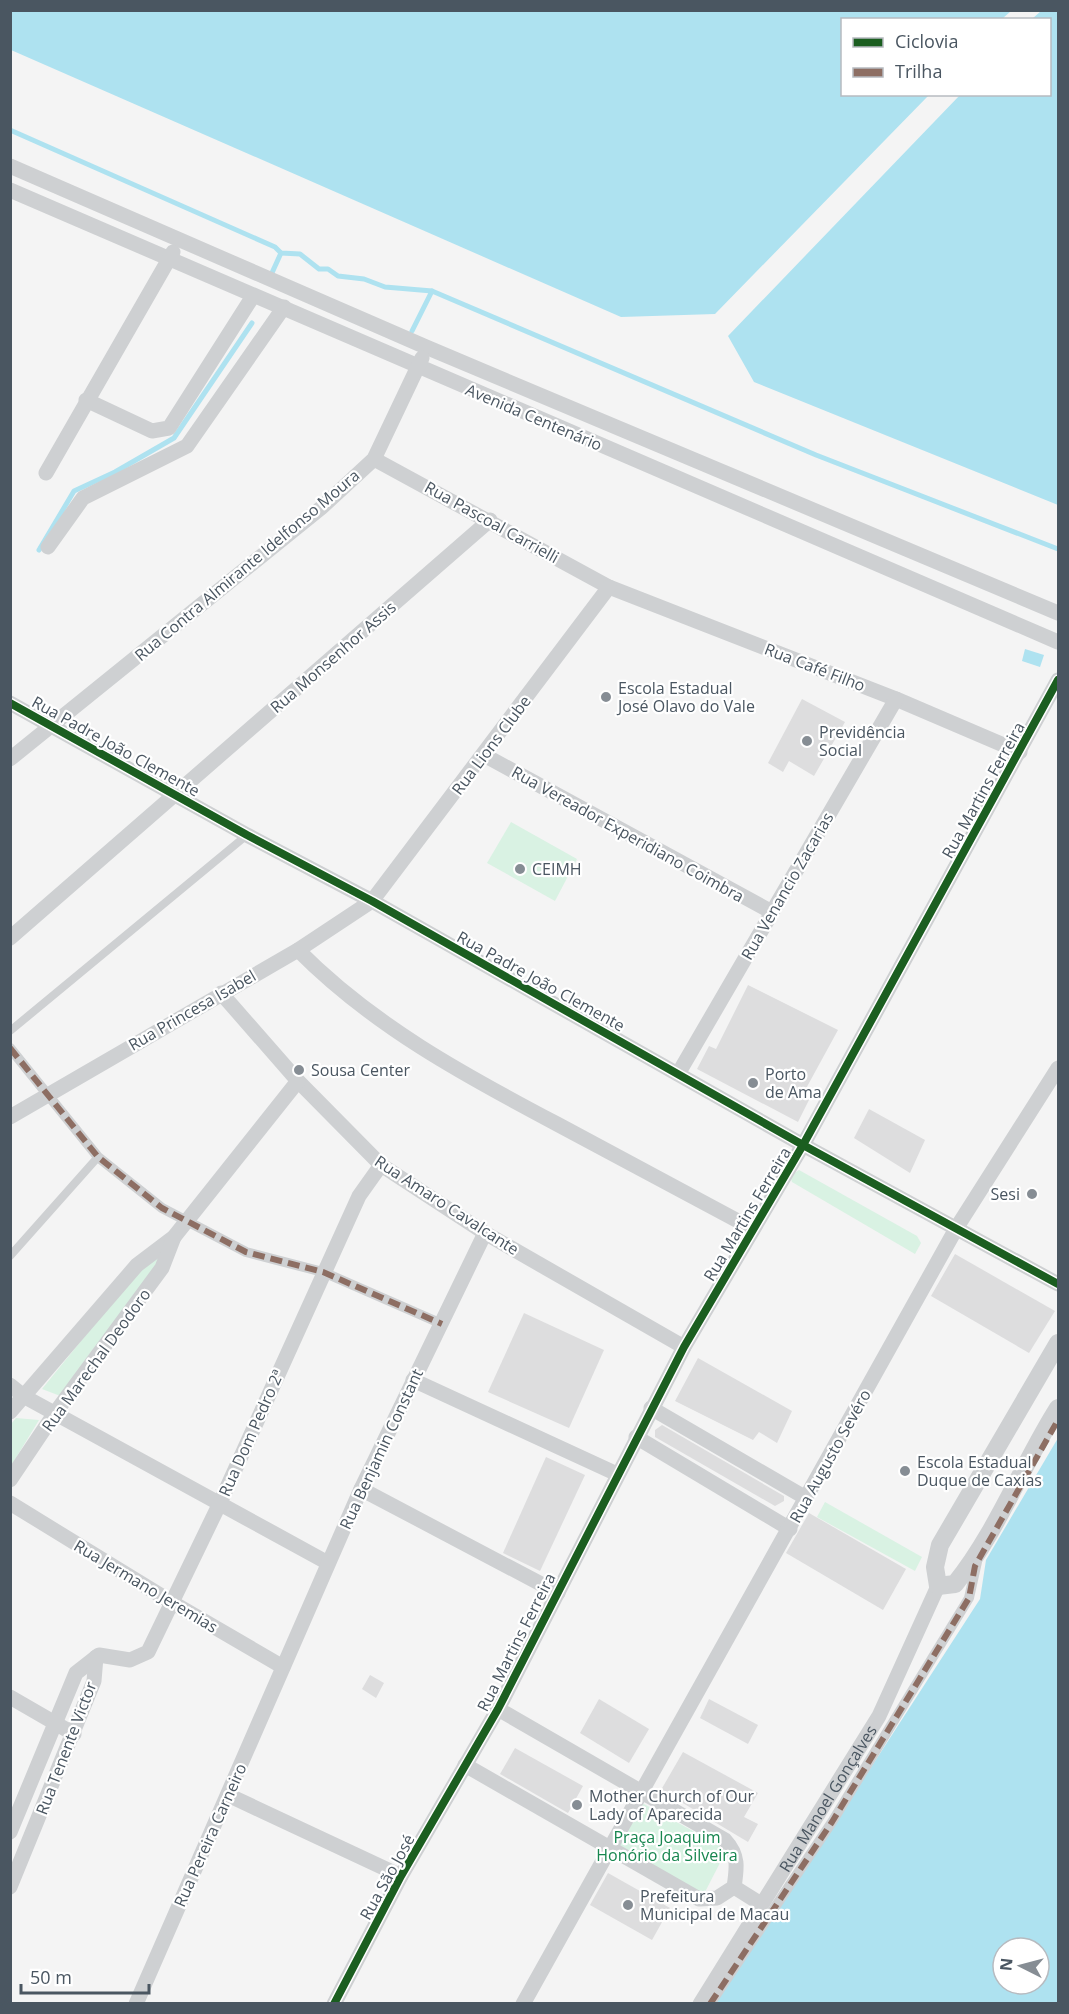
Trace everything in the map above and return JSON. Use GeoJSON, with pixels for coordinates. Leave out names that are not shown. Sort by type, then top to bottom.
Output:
{"type":"FeatureCollection","features":[{"type":"Feature","properties":{"kind":"street","name":"Avenida Centenário"},"geometry":{"type":"LineString","coordinates":[[10,166],[426,347],[1059,613]]}},
{"type":"Feature","properties":{"kind":"street","name":"Avenida Centenário"},"geometry":{"type":"LineString","coordinates":[[10,190],[1059,642]]}},
{"type":"Feature","properties":{"kind":"street"},"geometry":{"type":"LineString","coordinates":[[46,473],[179,241]]}},
{"type":"Feature","properties":{"kind":"street"},"geometry":{"type":"LineString","coordinates":[[86,400],[153,431],[169,428],[254,296]]}},
{"type":"Feature","properties":{"kind":"street"},"geometry":{"type":"LineString","coordinates":[[48,547],[83,498],[187,446],[284,308]]}},
{"type":"Feature","properties":{"kind":"street","name":"Rua Contra Almirante Idelfonso Moura"},"geometry":{"type":"LineString","coordinates":[[10,759],[321,508],[374,459],[426,347]]}},
{"type":"Feature","properties":{"kind":"street","name":"Rua Pascoal Carrielli"},"geometry":{"type":"LineString","coordinates":[[374,459],[490,520],[609,587]]}},
{"type":"Feature","properties":{"kind":"street"},"geometry":{"type":"LineString","coordinates":[[804,534],[812,509]]}},
{"type":"Feature","properties":{"kind":"street","name":"Rua Monsenhor Assis"},"geometry":{"type":"LineString","coordinates":[[10,938],[490,520]]}},
{"type":"Feature","properties":{"kind":"street","name":"Rua Café Filho"},"geometry":{"type":"LineString","coordinates":[[609,587],[896,699],[1020,752]]}},
{"type":"Feature","properties":{"kind":"street","name":"Rua Lions Clube"},"geometry":{"type":"LineString","coordinates":[[372,901],[609,587]]}},
{"type":"Feature","properties":{"kind":"street","name":"Rua Martins Ferreira"},"geometry":{"type":"LineString","coordinates":[[465,1765],[498,1709],[684,1347],[803,1145],[1059,680]]}},
{"type":"Feature","properties":{"kind":"street","name":"Rua Venancio Zacarias"},"geometry":{"type":"LineString","coordinates":[[678,1074],[896,699]]}},
{"type":"Feature","properties":{"kind":"street","name":"Rua Padre João Clemente"},"geometry":{"type":"LineString","coordinates":[[10,703],[247,835],[372,901],[803,1145],[1059,1284]]}},
{"type":"Feature","properties":{"kind":"street","name":"Rua Vereador Experidiano Coimbra"},"geometry":{"type":"LineString","coordinates":[[484,755],[772,912]]}},
{"type":"Feature","properties":{"kind":"street","name":"Rua Princesa Isabel"},"geometry":{"type":"LineString","coordinates":[[10,1117],[298,950],[372,901]]}},
{"type":"Feature","properties":{"kind":"street"},"geometry":{"type":"LineString","coordinates":[[298,950],[344,994],[426,1051],[492,1089],[753,1229]]}},
{"type":"Feature","properties":{"kind":"street","name":"Rua Amaro Cavalcante"},"geometry":{"type":"LineString","coordinates":[[221,993],[298,1081],[381,1165],[485,1233],[684,1347]]}},
{"type":"Feature","properties":{"kind":"street"},"geometry":{"type":"LineString","coordinates":[[10,1048],[49,1093],[98,1157],[162,1208],[246,1252],[323,1272],[442,1324]]}},
{"type":"Feature","properties":{"kind":"street","name":"Rua Augusto Sevéro"},"geometry":{"type":"LineString","coordinates":[[523,2004],[640,1790],[790,1529],[957,1227],[1059,1068]]}},
{"type":"Feature","properties":{"kind":"street","name":"Rua Marechal Deodoro"},"geometry":{"type":"LineString","coordinates":[[10,1480],[162,1268],[174,1237],[298,1081]]}},
{"type":"Feature","properties":{"kind":"street","name":"Rua Dom Pedro 2ª"},"geometry":{"type":"LineString","coordinates":[[96,1657],[105,1655],[130,1660],[148,1652],[219,1505],[359,1196],[381,1165]]}},
{"type":"Feature","properties":{"kind":"street","name":"Rua Benjamin Constant"},"geometry":{"type":"LineString","coordinates":[[283,1667],[361,1489],[485,1233]]}},
{"type":"Feature","properties":{"kind":"street","name":"Rua Marechal Deodoro"},"geometry":{"type":"LineString","coordinates":[[10,1413],[137,1265],[174,1237]]}},
{"type":"Feature","properties":{"kind":"street","name":"Rua Manoel Gonçalves"},"geometry":{"type":"LineString","coordinates":[[699,2004],[879,1716],[938,1586],[935,1567],[940,1545],[1059,1343]]}},
{"type":"Feature","properties":{"kind":"street"},"geometry":{"type":"LineString","coordinates":[[412,1380],[617,1474]]}},
{"type":"Feature","properties":{"kind":"street"},"geometry":{"type":"LineString","coordinates":[[10,1385],[25,1397],[328,1563]]}},
{"type":"Feature","properties":{"kind":"street"},"geometry":{"type":"LineString","coordinates":[[651,1408],[806,1498]]}},
{"type":"Feature","properties":{"kind":"street"},"geometry":{"type":"LineString","coordinates":[[938,1586],[955,1584],[970,1565],[1038,1440],[1059,1408]]}},
{"type":"Feature","properties":{"kind":"street"},"geometry":{"type":"LineString","coordinates":[[711,2004],[832,1822],[969,1598],[975,1566],[1059,1420]]}},
{"type":"Feature","properties":{"kind":"street"},"geometry":{"type":"LineString","coordinates":[[636,1437],[790,1529]]}},
{"type":"Feature","properties":{"kind":"street"},"geometry":{"type":"LineString","coordinates":[[361,1489],[558,1593]]}},
{"type":"Feature","properties":{"kind":"street","name":"Rua Jermano Jeremias"},"geometry":{"type":"LineString","coordinates":[[10,1503],[283,1667]]}},
{"type":"Feature","properties":{"kind":"street","name":"Rua Tenente Victor"},"geometry":{"type":"LineString","coordinates":[[10,1832],[76,1673],[96,1657]]}},
{"type":"Feature","properties":{"kind":"street","name":"Rua Tenente Victor"},"geometry":{"type":"LineString","coordinates":[[10,1887],[17,1852],[74,1734],[94,1682],[96,1657]]}},
{"type":"Feature","properties":{"kind":"street","name":"Rua Pereira Carneiro"},"geometry":{"type":"LineString","coordinates":[[136,2004],[283,1667]]}},
{"type":"Feature","properties":{"kind":"street"},"geometry":{"type":"LineString","coordinates":[[10,1697],[53,1724],[74,1734]]}},
{"type":"Feature","properties":{"kind":"street"},"geometry":{"type":"LineString","coordinates":[[498,1709],[725,1840],[734,1850],[736,1866],[734,1887]]}},
{"type":"Feature","properties":{"kind":"street"},"geometry":{"type":"LineString","coordinates":[[465,1765],[699,1899],[717,1898],[734,1887]]}},
{"type":"Feature","properties":{"kind":"street","name":"Rua São José"},"geometry":{"type":"LineString","coordinates":[[334,2004],[401,1876],[465,1765]]}},
{"type":"Feature","properties":{"kind":"street"},"geometry":{"type":"LineString","coordinates":[[228,1795],[401,1876]]}},
{"type":"Feature","properties":{"kind":"street"},"geometry":{"type":"LineString","coordinates":[[734,1887],[761,1904]]}},
{"type":"Feature","properties":{"kind":"lane"},"geometry":{"type":"LineString","coordinates":[[10,1031],[247,835]]}},
{"type":"Feature","properties":{"kind":"lane"},"geometry":{"type":"LineString","coordinates":[[10,1256],[98,1157]]}},
{"type":"Feature","properties":{"kind":"green space"},"geometry":{"type":"Polygon","coordinates":[[[511,822],[577,859],[555,901],[487,863],[511,822]]]}},
{"type":"Feature","properties":{"kind":"green space"},"geometry":{"type":"Polygon","coordinates":[[[799,1170],[917,1236],[921,1243],[915,1254],[792,1182],[790,1176],[799,1170]]]}},
{"type":"Feature","properties":{"kind":"green space"},"geometry":{"type":"Polygon","coordinates":[[[167,1247],[156,1267],[87,1358],[63,1397],[42,1389],[138,1271],[167,1247]]]}},
{"type":"Feature","properties":{"kind":"green space"},"geometry":{"type":"Polygon","coordinates":[[[16,1418],[39,1420],[11,1466],[11,1424],[16,1418]]]}},
{"type":"Feature","properties":{"kind":"green space"},"geometry":{"type":"Polygon","coordinates":[[[825,1502],[922,1557],[915,1571],[817,1517],[825,1502]]]}},
{"type":"Feature","properties":{"kind":"green space","name":"Praça Joaquim Honório da Silveira"},"geometry":{"type":"Polygon","coordinates":[[[644,1804],[720,1846],[723,1857],[705,1892],[700,1895],[622,1850],[618,1844],[639,1805],[644,1804]]]}},
{"type":"Feature","properties":{"kind":"water"},"geometry":{"type":"Polygon","coordinates":[[[11,10],[1011,10],[1003,18],[841,18],[841,96],[928,96],[715,314],[621,317],[11,50],[11,10]]]}},
{"type":"Feature","properties":{"kind":"water"},"geometry":{"type":"Polygon","coordinates":[[[1041,11],[1058,11],[1058,505],[754,382],[728,336],[959,96],[1051,96],[1051,18],[1033,18],[1041,11]]]}},
{"type":"Feature","properties":{"kind":"water"},"geometry":{"type":"Polygon","coordinates":[[[1025,649],[1044,655],[1040,667],[1022,661],[1025,649]]]}},
{"type":"Feature","properties":{"kind":"water"},"geometry":{"type":"Polygon","coordinates":[[[1058,1438],[1058,2003],[714,2004],[774,1917],[980,1599],[986,1560],[1058,1438]]]}},
{"type":"Feature","properties":{"kind":"building","name":"Previdência Social"},"geometry":{"type":"Polygon","coordinates":[[[802,699],[845,722],[814,776],[789,761],[783,772],[768,763],[802,699]]]}},
{"type":"Feature","properties":{"kind":"building"},"geometry":{"type":"Polygon","coordinates":[[[748,985],[838,1030],[803,1094],[810,1098],[798,1122],[697,1069],[709,1046],[716,1049],[748,985]]]}},
{"type":"Feature","properties":{"kind":"building"},"geometry":{"type":"Polygon","coordinates":[[[869,1109],[925,1140],[910,1173],[854,1138],[869,1109]]]}},
{"type":"Feature","properties":{"kind":"building"},"geometry":{"type":"Polygon","coordinates":[[[955,1254],[1055,1311],[1029,1353],[931,1296],[955,1254]]]}},
{"type":"Feature","properties":{"kind":"building"},"geometry":{"type":"Polygon","coordinates":[[[524,1313],[604,1350],[569,1428],[488,1392],[524,1313]]]}},
{"type":"Feature","properties":{"kind":"building"},"geometry":{"type":"Polygon","coordinates":[[[698,1358],[792,1411],[777,1443],[759,1432],[753,1440],[675,1401],[698,1358]]]}},
{"type":"Feature","properties":{"kind":"building"},"geometry":{"type":"Polygon","coordinates":[[[662,1425],[784,1496],[784,1501],[775,1506],[655,1437],[655,1430],[662,1425]]]}},
{"type":"Feature","properties":{"kind":"building"},"geometry":{"type":"Polygon","coordinates":[[[546,1457],[585,1475],[540,1571],[503,1553],[546,1457]]]}},
{"type":"Feature","properties":{"kind":"building"},"geometry":{"type":"Polygon","coordinates":[[[809,1513],[906,1569],[883,1610],[786,1553],[809,1513]]]}},
{"type":"Feature","properties":{"kind":"building"},"geometry":{"type":"Polygon","coordinates":[[[370,1675],[384,1683],[376,1698],[362,1689],[370,1675]]]}},
{"type":"Feature","properties":{"kind":"building"},"geometry":{"type":"Polygon","coordinates":[[[599,1699],[649,1729],[629,1763],[580,1733],[599,1699]]]}},
{"type":"Feature","properties":{"kind":"building"},"geometry":{"type":"Polygon","coordinates":[[[709,1699],[758,1725],[748,1744],[700,1718],[709,1699]]]}},
{"type":"Feature","properties":{"kind":"building"},"geometry":{"type":"Polygon","coordinates":[[[515,1748],[583,1786],[568,1813],[500,1774],[515,1748]]]}},
{"type":"Feature","properties":{"kind":"building"},"geometry":{"type":"Polygon","coordinates":[[[683,1752],[758,1793],[744,1817],[758,1824],[748,1842],[661,1790],[683,1752]]]}},
{"type":"Feature","properties":{"kind":"building","name":"Prefeitura Municipal de Macau"},"geometry":{"type":"Polygon","coordinates":[[[608,1873],[670,1908],[652,1940],[590,1905],[608,1873]]]}},
{"type":"Feature","properties":{"kind":"waterway"},"geometry":{"type":"LineString","coordinates":[[10,130],[275,247],[281,253],[300,254],[319,269],[328,269],[338,276],[364,279],[385,287],[432,291],[816,455],[1058,549]]}},
{"type":"Feature","properties":{"kind":"waterway"},"geometry":{"type":"LineString","coordinates":[[271,275],[281,253]]}},
{"type":"Feature","properties":{"kind":"waterway"},"geometry":{"type":"LineString","coordinates":[[412,331],[432,291]]}},
{"type":"Feature","properties":{"kind":"waterway"},"geometry":{"type":"LineString","coordinates":[[39,550],[74,491],[115,472],[174,438],[252,323]]}},
{"type":"Feature","properties":{"kind":"marked path"},"geometry":{"type":"LineString","coordinates":[[10,1048],[98,1157],[162,1208],[246,1252],[323,1272],[442,1324]]}},
{"type":"Feature","properties":{"kind":"marked path"},"geometry":{"type":"LineString","coordinates":[[710,2004],[832,1822],[969,1598],[975,1566],[1058,1420]]}},
{"type":"Feature","properties":{"kind":"cycle path"},"geometry":{"type":"LineString","coordinates":[[334,2004],[401,1876],[498,1709],[684,1347],[803,1145],[1058,680]]}},
{"type":"Feature","properties":{"kind":"cycle path"},"geometry":{"type":"LineString","coordinates":[[10,703],[247,835],[372,901],[803,1145],[1058,1284]]}},
{"type":"Feature","properties":{"kind":"place","name":"Escola Estadual José Olavo do Vale"},"geometry":{"type":"Point","coordinates":[606,697]}},
{"type":"Feature","properties":{"kind":"place","name":"Previdência Social"},"geometry":{"type":"Point","coordinates":[807,741]}},
{"type":"Feature","properties":{"kind":"place","name":"CEIMH"},"geometry":{"type":"Point","coordinates":[520,869]}},
{"type":"Feature","properties":{"kind":"place","name":"Sousa Center"},"geometry":{"type":"Point","coordinates":[299,1070]}},
{"type":"Feature","properties":{"kind":"place","name":"Porto de Ama"},"geometry":{"type":"Point","coordinates":[753,1083]}},
{"type":"Feature","properties":{"kind":"place","name":"Sesi"},"geometry":{"type":"Point","coordinates":[1032,1194]}},
{"type":"Feature","properties":{"kind":"place","name":"Escola Estadual Duque de Caxias"},"geometry":{"type":"Point","coordinates":[905,1471]}},
{"type":"Feature","properties":{"kind":"place","name":"Mother Church of Our Lady of Aparecida"},"geometry":{"type":"Point","coordinates":[577,1805]}},
{"type":"Feature","properties":{"kind":"place","name":"Prefeitura Municipal de Macau"},"geometry":{"type":"Point","coordinates":[628,1905]}}]}
